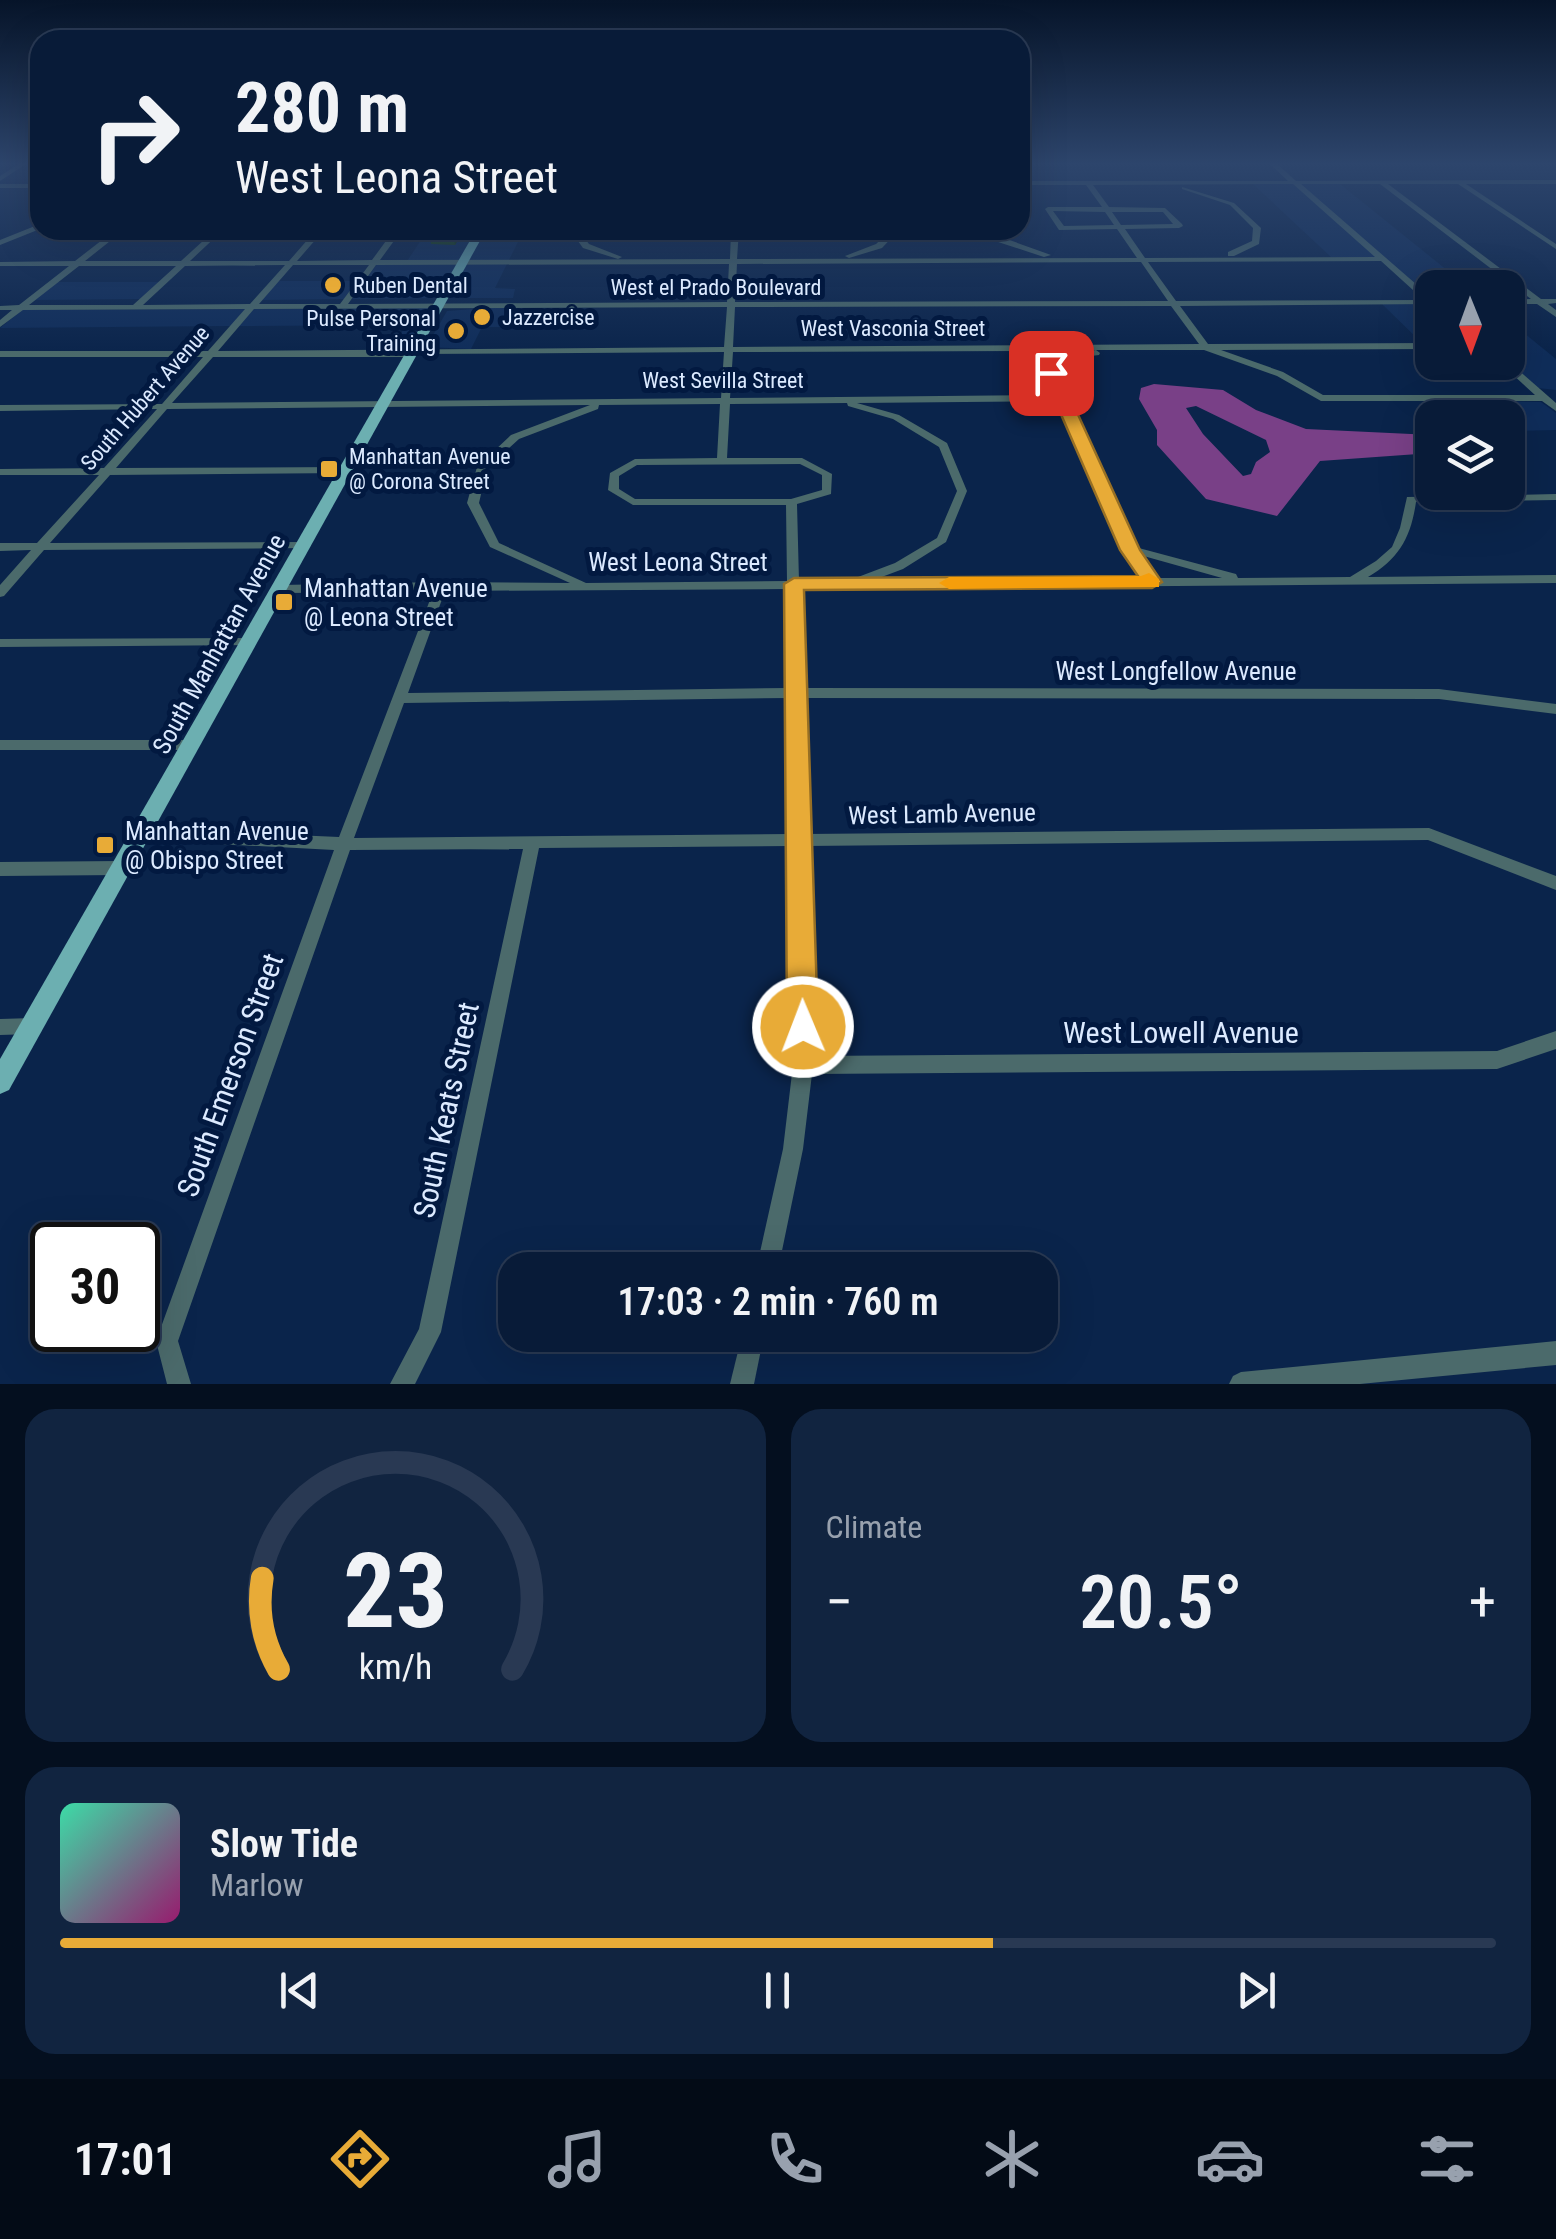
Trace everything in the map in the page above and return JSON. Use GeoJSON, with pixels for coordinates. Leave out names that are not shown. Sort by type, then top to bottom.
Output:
{"type":"FeatureCollection","features":[{"type":"Feature","properties":{"kind":"main road","name":"South Manhattan Avenue"},"geometry":{"type":"LineString","coordinates":[[0,1082],[476,240]]}},
{"type":"Feature","properties":{"kind":"street"},"geometry":{"type":"LineString","coordinates":[[1061,227],[1102,227]]}},
{"type":"Feature","properties":{"kind":"street"},"geometry":{"type":"LineString","coordinates":[[1119,227],[1205,347],[1280,374],[1321,398],[1556,392]]}},
{"type":"Feature","properties":{"kind":"street"},"geometry":{"type":"LineString","coordinates":[[1206,259],[1246,250],[1259,236],[1257,227]]}},
{"type":"Feature","properties":{"kind":"street"},"geometry":{"type":"LineString","coordinates":[[1347,227],[1415,286]]}},
{"type":"Feature","properties":{"kind":"street"},"geometry":{"type":"LineString","coordinates":[[1440,227],[1556,314]]}},
{"type":"Feature","properties":{"kind":"street"},"geometry":{"type":"LineString","coordinates":[[1526,227],[1556,247]]}},
{"type":"Feature","properties":{"kind":"street"},"geometry":{"type":"LineString","coordinates":[[0,243],[30,230]]}},
{"type":"Feature","properties":{"kind":"street"},"geometry":{"type":"LineString","coordinates":[[0,324],[107,240]]}},
{"type":"Feature","properties":{"kind":"street"},"geometry":{"type":"LineString","coordinates":[[138,304],[208,240]]}},
{"type":"Feature","properties":{"kind":"street","name":"South Hubert Avenue"},"geometry":{"type":"LineString","coordinates":[[0,593],[311,240]]}},
{"type":"Feature","properties":{"kind":"street"},"geometry":{"type":"LineString","coordinates":[[344,304],[390,240]]}},
{"type":"Feature","properties":{"kind":"street"},"geometry":{"type":"LineString","coordinates":[[579,240],[600,252],[643,261]]}},
{"type":"Feature","properties":{"kind":"street"},"geometry":{"type":"LineString","coordinates":[[722,462],[735,240]]}},
{"type":"Feature","properties":{"kind":"street"},"geometry":{"type":"LineString","coordinates":[[824,260],[864,252],[887,240]]}},
{"type":"Feature","properties":{"kind":"street"},"geometry":{"type":"LineString","coordinates":[[1006,240],[1072,260]]}},
{"type":"Feature","properties":{"kind":"street"},"geometry":{"type":"LineString","coordinates":[[1007,260],[1022,248]]}},
{"type":"Feature","properties":{"kind":"street"},"geometry":{"type":"LineString","coordinates":[[1246,250],[1254,258]]}},
{"type":"Feature","properties":{"kind":"street"},"geometry":{"type":"LineString","coordinates":[[591,262],[600,252]]}},
{"type":"Feature","properties":{"kind":"street"},"geometry":{"type":"LineString","coordinates":[[864,252],[874,261]]}},
{"type":"Feature","properties":{"kind":"street"},"geometry":{"type":"LineString","coordinates":[[0,264],[1384,258]]}},
{"type":"Feature","properties":{"kind":"street"},"geometry":{"type":"LineString","coordinates":[[1525,299],[1556,299]]}},
{"type":"Feature","properties":{"kind":"street","name":"West el Prado Boulevard"},"geometry":{"type":"LineString","coordinates":[[0,305],[1415,300]]}},
{"type":"Feature","properties":{"kind":"street","name":"West Vasconia Street"},"geometry":{"type":"LineString","coordinates":[[0,354],[1415,346]]}},
{"type":"Feature","properties":{"kind":"street"},"geometry":{"type":"LineString","coordinates":[[1040,347],[1130,550],[1152,582]]}},
{"type":"Feature","properties":{"kind":"street"},"geometry":{"type":"LineString","coordinates":[[1062,398],[1061,373],[1080,355],[1129,347]]}},
{"type":"Feature","properties":{"kind":"street"},"geometry":{"type":"LineString","coordinates":[[1524,380],[1556,408]]}},
{"type":"Feature","properties":{"kind":"street","name":"West Sevilla Street"},"geometry":{"type":"LineString","coordinates":[[0,408],[1062,398]]}},
{"type":"Feature","properties":{"kind":"street"},"geometry":{"type":"LineString","coordinates":[[585,585],[494,545],[473,503],[482,467],[515,437],[618,400]]}},
{"type":"Feature","properties":{"kind":"street"},"geometry":{"type":"LineString","coordinates":[[833,400],[896,417],[943,444],[962,491],[942,540],[899,566],[852,583]]}},
{"type":"Feature","properties":{"kind":"street"},"geometry":{"type":"LineString","coordinates":[[635,462],[802,462],[826,474],[827,492],[791,502],[633,502],[613,490],[614,475],[635,462]]}},
{"type":"Feature","properties":{"kind":"street"},"geometry":{"type":"LineString","coordinates":[[0,472],[346,470]]}},
{"type":"Feature","properties":{"kind":"street"},"geometry":{"type":"LineString","coordinates":[[1350,581],[1386,564],[1407,532],[1411,498],[1556,497]]}},
{"type":"Feature","properties":{"kind":"street"},"geometry":{"type":"LineString","coordinates":[[770,1252],[793,1149],[803,1065],[791,502]]}},
{"type":"Feature","properties":{"kind":"street"},"geometry":{"type":"LineString","coordinates":[[0,548],[303,546]]}},
{"type":"Feature","properties":{"kind":"street"},"geometry":{"type":"LineString","coordinates":[[1130,550],[1252,582]]}},
{"type":"Feature","properties":{"kind":"street","name":"West Leona Street"},"geometry":{"type":"LineString","coordinates":[[280,589],[1556,579]]}},
{"type":"Feature","properties":{"kind":"street","name":"South Emerson Street"},"geometry":{"type":"LineString","coordinates":[[179,1384],[167,1340],[344,844],[441,586]]}},
{"type":"Feature","properties":{"kind":"street"},"geometry":{"type":"LineString","coordinates":[[0,643],[249,642]]}},
{"type":"Feature","properties":{"kind":"street","name":"West Longfellow Avenue"},"geometry":{"type":"LineString","coordinates":[[400,698],[796,693],[1439,694],[1556,709]]}},
{"type":"Feature","properties":{"kind":"street"},"geometry":{"type":"LineString","coordinates":[[0,744],[192,745]]}},
{"type":"Feature","properties":{"kind":"street","name":"West Lamb Avenue"},"geometry":{"type":"LineString","coordinates":[[141,834],[344,844],[1429,834],[1556,883]]}},
{"type":"Feature","properties":{"kind":"street","name":"South Keats Street"},"geometry":{"type":"LineString","coordinates":[[402,1384],[430,1332],[532,842]]}},
{"type":"Feature","properties":{"kind":"street"},"geometry":{"type":"LineString","coordinates":[[0,869],[121,868]]}},
{"type":"Feature","properties":{"kind":"street"},"geometry":{"type":"LineString","coordinates":[[0,1026],[32,1026]]}},
{"type":"Feature","properties":{"kind":"street","name":"West Lowell Avenue"},"geometry":{"type":"LineString","coordinates":[[803,1065],[1498,1060],[1556,1040]]}},
{"type":"Feature","properties":{"kind":"street"},"geometry":{"type":"LineString","coordinates":[[744,1384],[749,1352]]}},
{"type":"Feature","properties":{"kind":"street"},"geometry":{"type":"LineString","coordinates":[[1241,1384],[1556,1354]]}},
{"type":"Feature","properties":{"kind":"shaded area"},"geometry":{"type":"Polygon","coordinates":[[[1299,227],[1343,227],[1378,257],[1331,257],[1299,227]]]}},
{"type":"Feature","properties":{"kind":"shaded area"},"geometry":{"type":"Polygon","coordinates":[[[1349,227],[1393,227],[1447,270],[1415,270],[1415,284],[1349,227]]]}},
{"type":"Feature","properties":{"kind":"shaded area"},"geometry":{"type":"Polygon","coordinates":[[[421,240],[472,240],[460,260],[407,261],[421,240]]]}},
{"type":"Feature","properties":{"kind":"shaded area"},"geometry":{"type":"Polygon","coordinates":[[[479,240],[519,240],[509,260],[468,260],[479,240]]]}},
{"type":"Feature","properties":{"kind":"shaded area"},"geometry":{"type":"Polygon","coordinates":[[[377,264],[459,264],[440,298],[352,299],[377,264]]]}},
{"type":"Feature","properties":{"kind":"shaded area"},"geometry":{"type":"Polygon","coordinates":[[[466,264],[507,264],[495,288],[515,289],[513,298],[448,298],[466,264]]]}},
{"type":"Feature","properties":{"kind":"shaded area"},"geometry":{"type":"Polygon","coordinates":[[[278,281],[357,281],[344,299],[262,300],[278,281]]]}},
{"type":"Feature","properties":{"kind":"shaded area"},"geometry":{"type":"Polygon","coordinates":[[[57,282],[159,282],[140,299],[34,300],[57,282]]]}},
{"type":"Feature","properties":{"kind":"shaded area"},"geometry":{"type":"Polygon","coordinates":[[[1382,304],[1415,304],[1415,336],[1382,304]]]}},
{"type":"Feature","properties":{"kind":"shaded area"},"geometry":{"type":"Polygon","coordinates":[[[514,306],[506,327],[482,327],[471,349],[426,347],[447,311],[514,306]]]}},
{"type":"Feature","properties":{"kind":"shaded area"},"geometry":{"type":"Polygon","coordinates":[[[434,308],[409,351],[394,351],[405,325],[239,326],[254,309],[434,308]]]}},
{"type":"Feature","properties":{"kind":"shaded area"},"geometry":{"type":"Polygon","coordinates":[[[246,309],[231,326],[0,328],[22,310],[246,309]]]}},
{"type":"Feature","properties":{"kind":"shaded area"},"geometry":{"type":"Polygon","coordinates":[[[1525,334],[1556,359],[1556,390],[1538,388],[1525,377],[1525,334]]]}},
{"type":"Feature","properties":{"kind":"shaded area"},"geometry":{"type":"Polygon","coordinates":[[[1154,384],[1223,390],[1256,410],[1306,429],[1415,434],[1415,454],[1320,461],[1277,516],[1206,499],[1157,445],[1157,430],[1139,399],[1141,388],[1154,384]],[[1196,406],[1186,408],[1203,434],[1243,476],[1251,474],[1256,462],[1270,452],[1266,440],[1196,406]]]}},
{"type":"Feature","properties":{"kind":"shaded area"},"geometry":{"type":"Polygon","coordinates":[[[1525,402],[1541,402],[1556,413],[1556,430],[1525,431],[1525,402]]]}},
{"type":"Feature","properties":{"kind":"slow traffic"},"geometry":{"type":"LineString","coordinates":[[949,583],[1152,582],[1149,579]]}},
{"type":"Feature","properties":{"kind":"place","name":"Ruben Dental"},"geometry":{"type":"Point","coordinates":[333,285]}},
{"type":"Feature","properties":{"kind":"place","name":"Jazzercise"},"geometry":{"type":"Point","coordinates":[482,317]}},
{"type":"Feature","properties":{"kind":"place","name":"Pulse Personal Training"},"geometry":{"type":"Point","coordinates":[456,331]}},
{"type":"Feature","properties":{"kind":"place","name":"Manhattan Avenue @ Corona Street"},"geometry":{"type":"Point","coordinates":[329,469]}},
{"type":"Feature","properties":{"kind":"place","name":"Manhattan Avenue @ Leona Street"},"geometry":{"type":"Point","coordinates":[284,602]}},
{"type":"Feature","properties":{"kind":"place","name":"Manhattan Avenue @ Obispo Street"},"geometry":{"type":"Point","coordinates":[105,845]}},
{"type":"Feature","properties":{"kind":"route"},"geometry":{"type":"LineString","coordinates":[[803,1027],[794,584],[1152,582],[1130,550],[1051,373]]}}]}
